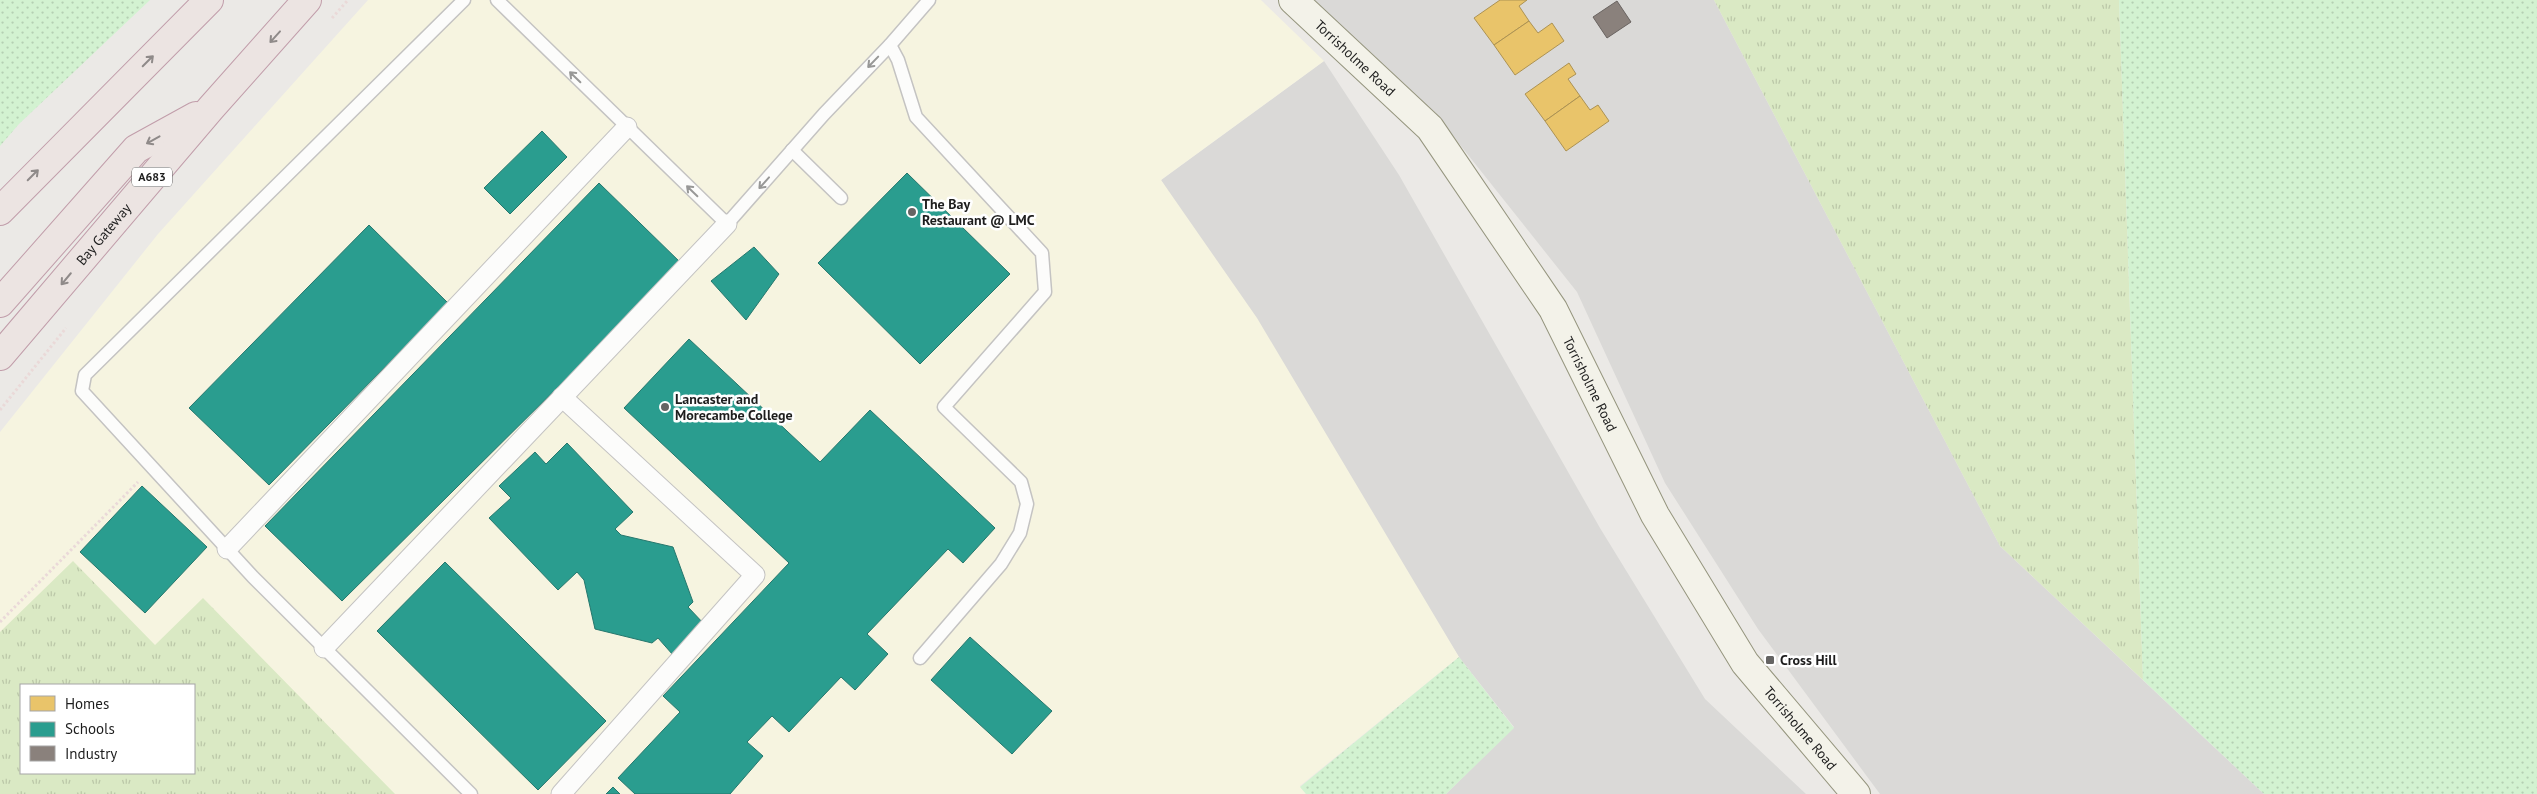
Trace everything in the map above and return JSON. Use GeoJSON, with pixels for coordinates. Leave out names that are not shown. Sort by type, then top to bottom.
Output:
{"type":"FeatureCollection","features":[{"type":"Feature","properties":{"kind":"highway"},"geometry":{"type":"LineString","coordinates":[[0,211],[210,0]]}},
{"type":"Feature","properties":{"kind":"highway","name":"Bay Gateway"},"geometry":{"type":"LineString","coordinates":[[0,356],[211,108],[307,0]]}},
{"type":"Feature","properties":{"kind":"highway"},"geometry":{"type":"LineString","coordinates":[[0,303],[136,149],[211,108]]}},
{"type":"Feature","properties":{"kind":"main road","name":"Torrisholme Road"},"geometry":{"type":"LineString","coordinates":[[1293,0],[1430,128],[1553,309],[1655,515],[1745,663],[1856,794]]}},
{"type":"Feature","properties":{"kind":"street"},"geometry":{"type":"LineString","coordinates":[[226,549],[626,127]]}},
{"type":"Feature","properties":{"kind":"street"},"geometry":{"type":"LineString","coordinates":[[324,648],[727,224]]}},
{"type":"Feature","properties":{"kind":"street"},"geometry":{"type":"LineString","coordinates":[[561,794],[756,575],[562,397]]}},
{"type":"Feature","properties":{"kind":"lane"},"geometry":{"type":"LineString","coordinates":[[464,0],[85,375],[82,391],[226,549],[471,794]]}},
{"type":"Feature","properties":{"kind":"lane"},"geometry":{"type":"LineString","coordinates":[[496,0],[727,224],[824,114],[890,45],[929,0]]}},
{"type":"Feature","properties":{"kind":"lane"},"geometry":{"type":"LineString","coordinates":[[890,45],[898,60],[916,117],[1042,254],[1045,292],[944,407],[1021,482],[1027,504],[1020,533],[1001,564],[920,658]]}},
{"type":"Feature","properties":{"kind":"lane"},"geometry":{"type":"LineString","coordinates":[[792,150],[841,198]]}},
{"type":"Feature","properties":{"kind":"path"},"geometry":{"type":"LineString","coordinates":[[0,622],[152,468]]}},
{"type":"Feature","properties":{"kind":"shaded area","name":"Lancaster and Morecambe College"},"geometry":{"type":"Polygon","coordinates":[[[368,0],[1261,0],[1324,61],[1161,180],[1257,318],[1459,657],[1300,786],[1306,794],[0,794],[0,432],[158,234],[368,0]]]}},
{"type":"Feature","properties":{"kind":"shaded area"},"geometry":{"type":"Polygon","coordinates":[[[1309,0],[1714,0],[2000,546],[2264,794],[1880,794],[1758,629],[1665,483],[1577,292],[1453,136],[1309,0]]]}},
{"type":"Feature","properties":{"kind":"shaded area"},"geometry":{"type":"Polygon","coordinates":[[[1324,61],[1399,175],[1600,528],[1705,699],[1806,794],[1446,794],[1514,727],[1459,657],[1161,180],[1324,61]]]}},
{"type":"Feature","properties":{"kind":"green space"},"geometry":{"type":"Polygon","coordinates":[[[0,0],[150,0],[19,124],[0,146],[0,0]]]}},
{"type":"Feature","properties":{"kind":"green space"},"geometry":{"type":"Polygon","coordinates":[[[1714,0],[2119,0],[2143,680],[2000,546],[1714,0]]]}},
{"type":"Feature","properties":{"kind":"green space"},"geometry":{"type":"Polygon","coordinates":[[[2119,0],[2537,0],[2537,794],[2264,794],[2143,680],[2119,0]]]}},
{"type":"Feature","properties":{"kind":"green space"},"geometry":{"type":"Polygon","coordinates":[[[73,561],[155,645],[203,598],[395,794],[0,794],[0,632],[73,561]]]}},
{"type":"Feature","properties":{"kind":"green space"},"geometry":{"type":"Polygon","coordinates":[[[1459,657],[1514,728],[1446,794],[1306,794],[1300,787],[1459,657]]]}},
{"type":"Feature","properties":{"kind":"building: Homes"},"geometry":{"type":"Polygon","coordinates":[[[1500,0],[1527,0],[1519,6],[1529,21],[1494,45],[1474,18],[1500,0]]]}},
{"type":"Feature","properties":{"kind":"building: Homes"},"geometry":{"type":"Polygon","coordinates":[[[1529,21],[1538,33],[1552,23],[1564,41],[1515,75],[1494,45],[1529,21]]]}},
{"type":"Feature","properties":{"kind":"building: Homes"},"geometry":{"type":"Polygon","coordinates":[[[1569,63],[1576,74],[1568,79],[1580,96],[1545,121],[1525,94],[1569,63]]]}},
{"type":"Feature","properties":{"kind":"building: Homes"},"geometry":{"type":"Polygon","coordinates":[[[1580,96],[1590,110],[1598,105],[1609,121],[1566,151],[1545,121],[1580,96]]]}},
{"type":"Feature","properties":{"kind":"building: Schools"},"geometry":{"type":"Polygon","coordinates":[[[542,131],[567,157],[510,214],[484,188],[542,131]]]}},
{"type":"Feature","properties":{"kind":"building: Schools"},"geometry":{"type":"Polygon","coordinates":[[[907,173],[1010,274],[920,364],[818,263],[907,173]]]}},
{"type":"Feature","properties":{"kind":"building: Schools"},"geometry":{"type":"Polygon","coordinates":[[[599,183],[682,264],[342,601],[265,526],[599,183]]]}},
{"type":"Feature","properties":{"kind":"building: Schools"},"geometry":{"type":"Polygon","coordinates":[[[369,225],[448,303],[269,485],[189,408],[369,225]]]}},
{"type":"Feature","properties":{"kind":"building: Schools"},"geometry":{"type":"Polygon","coordinates":[[[754,247],[779,274],[746,320],[711,281],[754,247]]]}},
{"type":"Feature","properties":{"kind":"building: Schools"},"geometry":{"type":"Polygon","coordinates":[[[689,339],[820,462],[870,410],[995,528],[963,563],[948,549],[867,634],[888,654],[855,690],[841,677],[789,732],[772,716],[747,742],[763,756],[730,794],[635,794],[618,778],[680,712],[663,696],[789,563],[624,408],[689,339]]]}},
{"type":"Feature","properties":{"kind":"building: Schools"},"geometry":{"type":"Polygon","coordinates":[[[567,443],[633,512],[615,529],[621,535],[673,547],[693,602],[688,607],[705,625],[673,655],[658,638],[652,643],[595,629],[584,580],[577,572],[558,590],[489,518],[511,498],[499,486],[535,452],[546,464],[567,443]]]}},
{"type":"Feature","properties":{"kind":"building: Schools"},"geometry":{"type":"Polygon","coordinates":[[[142,486],[207,547],[145,613],[80,552],[142,486]]]}},
{"type":"Feature","properties":{"kind":"building: Schools"},"geometry":{"type":"Polygon","coordinates":[[[445,562],[606,721],[538,790],[377,631],[445,562]]]}},
{"type":"Feature","properties":{"kind":"building: Schools"},"geometry":{"type":"Polygon","coordinates":[[[970,637],[1052,711],[1012,754],[931,680],[970,637]]]}},
{"type":"Feature","properties":{"kind":"building: Schools"},"geometry":{"type":"Polygon","coordinates":[[[613,787],[620,794],[606,794],[613,787]]]}},
{"type":"Feature","properties":{"kind":"building: Industry"},"geometry":{"type":"Polygon","coordinates":[[[1617,1],[1631,22],[1607,38],[1593,17],[1617,1]]]}},
{"type":"Feature","properties":{"kind":"place","name":"The Bay Restaurant @ LMC"},"geometry":{"type":"Point","coordinates":[912,212]}},
{"type":"Feature","properties":{"kind":"place","name":"Lancaster and Morecambe College"},"geometry":{"type":"Point","coordinates":[665,407]}},
{"type":"Feature","properties":{"kind":"place","name":"Cross Hill"},"geometry":{"type":"Point","coordinates":[1770,660]}}]}
